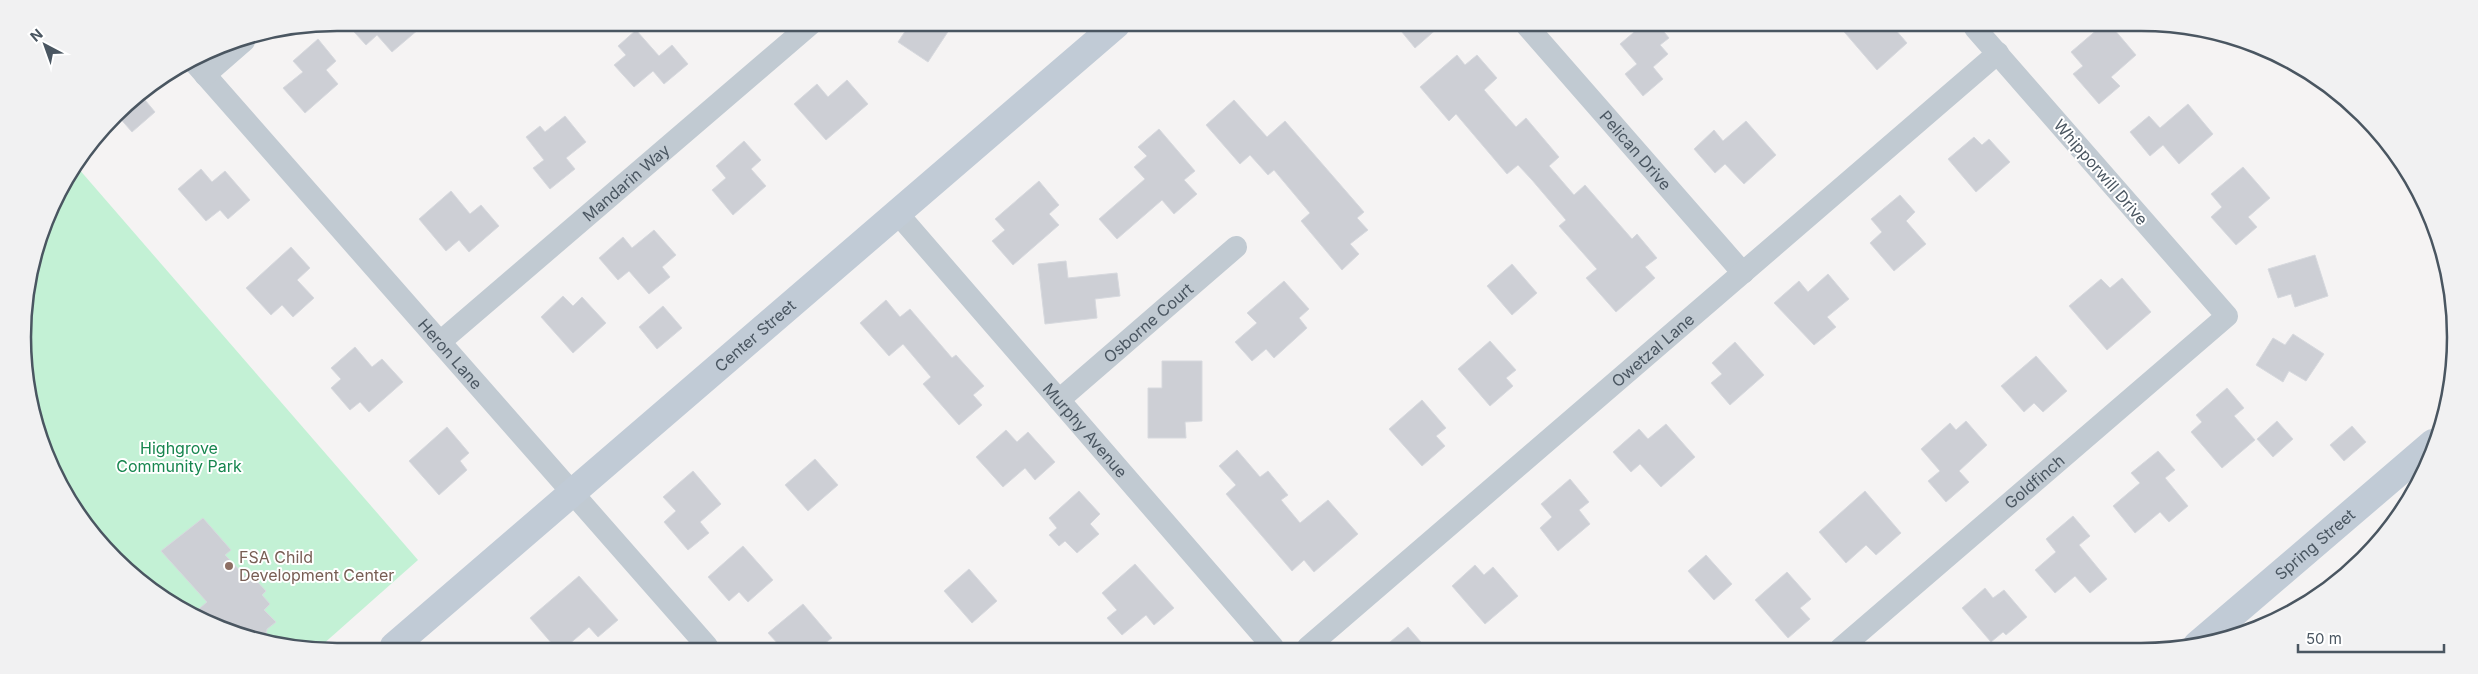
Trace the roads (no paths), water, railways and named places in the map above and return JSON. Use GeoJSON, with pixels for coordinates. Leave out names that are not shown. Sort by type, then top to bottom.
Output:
{"type":"FeatureCollection","features":[{"type":"Feature","properties":{"kind":"main road","name":"Center Street"},"geometry":{"type":"LineString","coordinates":[[397,643],[1109,31]]}},
{"type":"Feature","properties":{"kind":"main road","name":"Spring Street"},"geometry":{"type":"LineString","coordinates":[[2209,635],[2425,449]]}},
{"type":"Feature","properties":{"kind":"street","name":"Mandarin Way"},"geometry":{"type":"LineString","coordinates":[[440,342],[803,31]]}},
{"type":"Feature","properties":{"kind":"street","name":"Pelican Drive"},"geometry":{"type":"LineString","coordinates":[[1531,31],[1743,273]]}},
{"type":"Feature","properties":{"kind":"street","name":"Whipporwill Drive"},"geometry":{"type":"LineString","coordinates":[[1978,31],[2227,316]]}},
{"type":"Feature","properties":{"kind":"street","name":"Owetzal Lane"},"geometry":{"type":"LineString","coordinates":[[1313,643],[1998,53]]}},
{"type":"Feature","properties":{"kind":"street"},"geometry":{"type":"LineString","coordinates":[[199,68],[222,54]]}},
{"type":"Feature","properties":{"kind":"street","name":"Heron Lane"},"geometry":{"type":"LineString","coordinates":[[199,68],[704,643]]}},
{"type":"Feature","properties":{"kind":"street","name":"Murphy Avenue"},"geometry":{"type":"LineString","coordinates":[[898,214],[1269,643]]}},
{"type":"Feature","properties":{"kind":"street","name":"Osborne Court"},"geometry":{"type":"LineString","coordinates":[[1059,400],[1236,247]]}},
{"type":"Feature","properties":{"kind":"street","name":"Goldfinch"},"geometry":{"type":"LineString","coordinates":[[1847,643],[2227,316]]}},
{"type":"Feature","properties":{"kind":"place","name":"FSA Child Development Center"},"geometry":{"type":"Point","coordinates":[229,566]}},
{"type":"Feature","properties":{"kind":"park label","name":"Highgrove Community Park"},"geometry":{"type":"Point","coordinates":[179,457]}}]}
